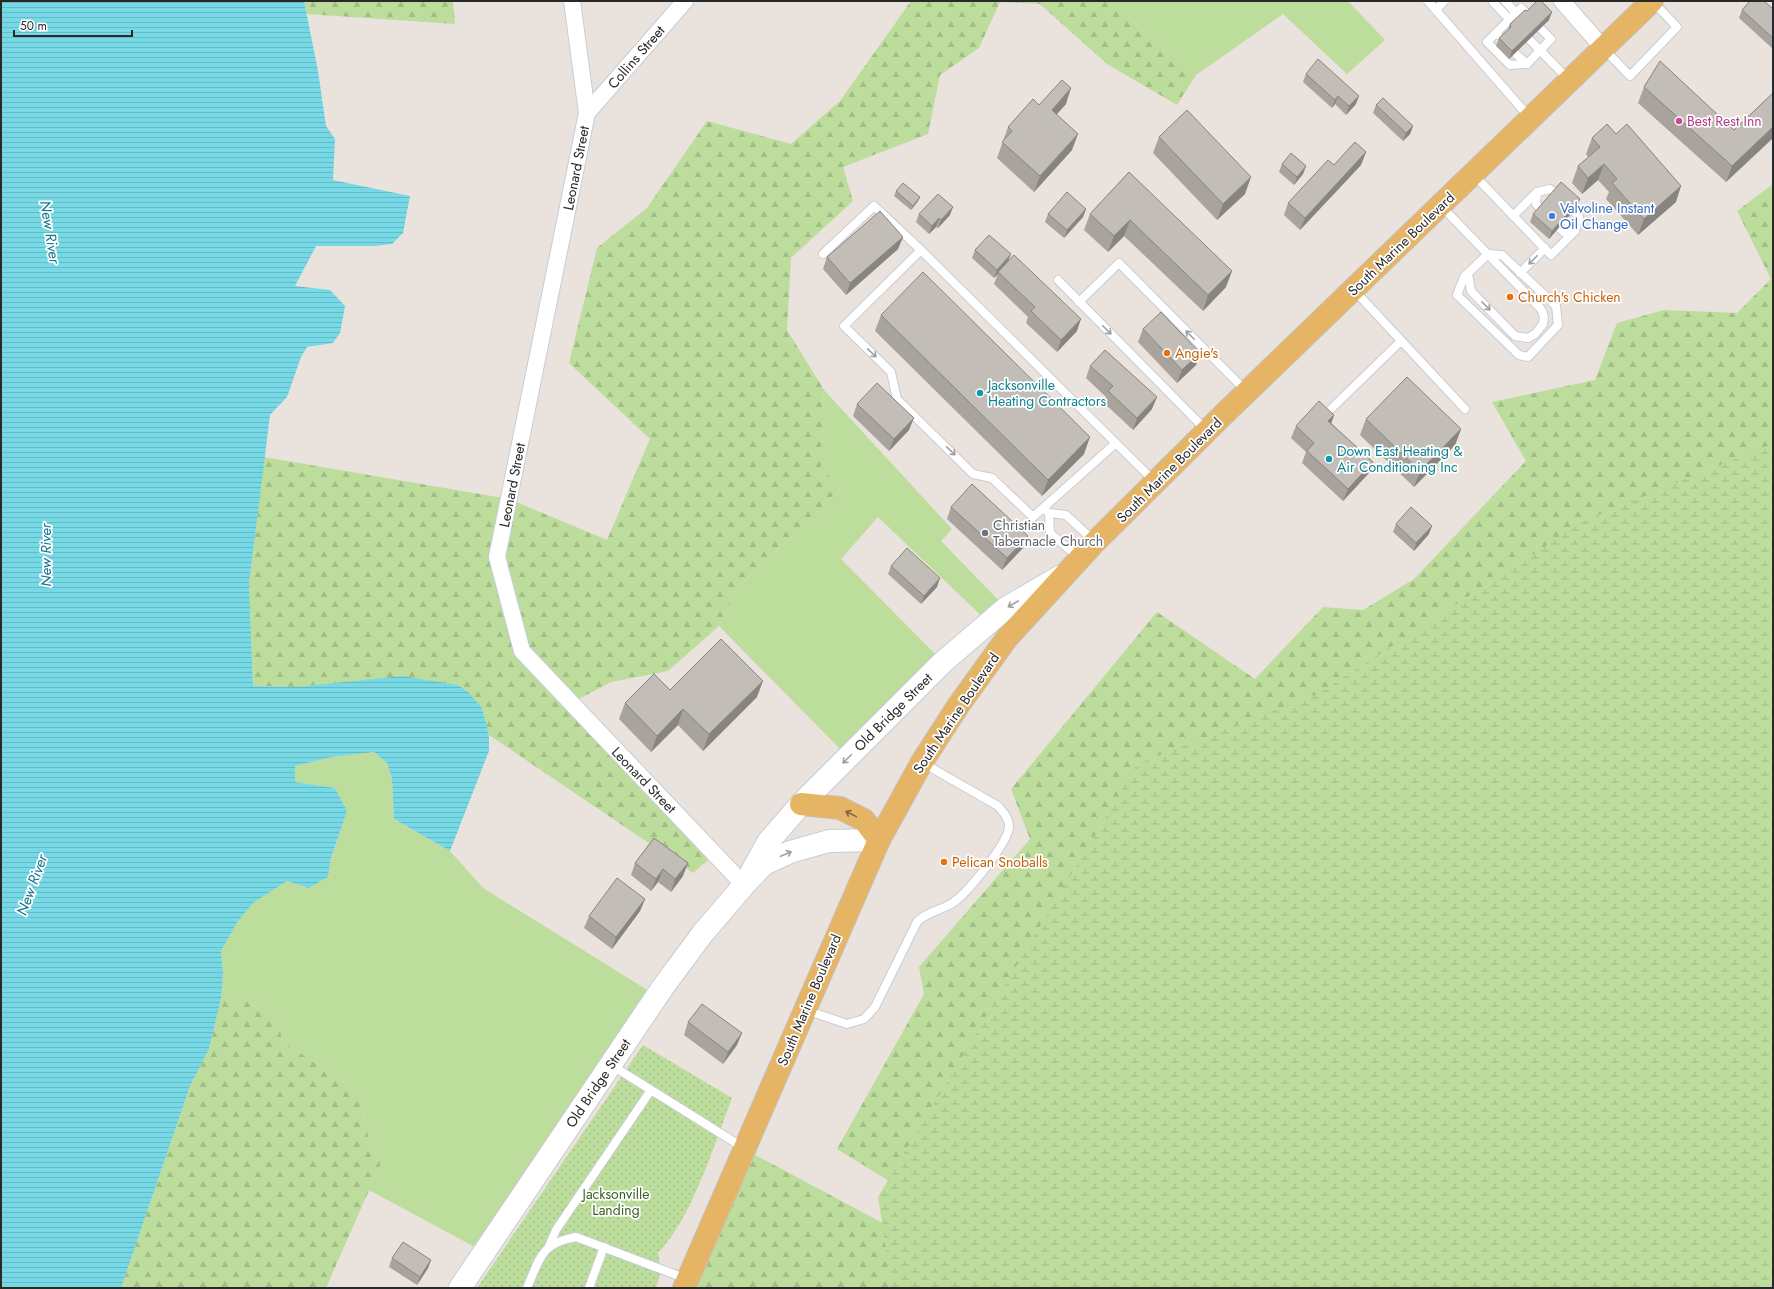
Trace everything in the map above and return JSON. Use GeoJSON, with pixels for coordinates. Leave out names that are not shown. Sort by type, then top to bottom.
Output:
{"type":"FeatureCollection","features":[{"type":"Feature","properties":{"kind":"main road","name":"South Marine Boulevard"},"geometry":{"type":"LineString","coordinates":[[686,1284],[879,840],[922,762],[958,706],[1007,638],[1095,542],[1652,1]]}},
{"type":"Feature","properties":{"kind":"main road","name":"Old Bridge Street"},"geometry":{"type":"LineString","coordinates":[[744,885],[768,842],[801,804],[943,662],[1006,608],[1075,565]]}},
{"type":"Feature","properties":{"kind":"main road"},"geometry":{"type":"LineString","coordinates":[[801,804],[840,808],[864,820],[879,840]]}},
{"type":"Feature","properties":{"kind":"main road","name":"Old Bridge Street"},"geometry":{"type":"LineString","coordinates":[[460,1288],[663,988],[699,939],[744,885],[764,864],[790,852],[829,841],[879,840]]}},
{"type":"Feature","properties":{"kind":"street","name":"Leonard Street"},"geometry":{"type":"LineString","coordinates":[[572,1],[587,113],[497,557],[522,651],[744,885]]}},
{"type":"Feature","properties":{"kind":"street","name":"Collins Street"},"geometry":{"type":"LineString","coordinates":[[587,113],[685,1]]}},
{"type":"Feature","properties":{"kind":"street"},"geometry":{"type":"LineString","coordinates":[[1562,1],[1603,48]]}},
{"type":"Feature","properties":{"kind":"lane"},"geometry":{"type":"LineString","coordinates":[[1428,1],[1530,119]]}},
{"type":"Feature","properties":{"kind":"lane"},"geometry":{"type":"LineString","coordinates":[[1436,10],[1444,1]]}},
{"type":"Feature","properties":{"kind":"lane"},"geometry":{"type":"LineString","coordinates":[[1505,1],[1516,13]]}},
{"type":"Feature","properties":{"kind":"lane"},"geometry":{"type":"LineString","coordinates":[[1603,48],[1630,76],[1677,27],[1652,1]]}},
{"type":"Feature","properties":{"kind":"lane"},"geometry":{"type":"LineString","coordinates":[[1493,2],[1512,22]]}},
{"type":"Feature","properties":{"kind":"lane"},"geometry":{"type":"LineString","coordinates":[[1528,15],[1521,8],[1516,13],[1512,22],[1496,33],[1487,42],[1510,65],[1527,64],[1551,40],[1540,28]]}},
{"type":"Feature","properties":{"kind":"lane"},"geometry":{"type":"LineString","coordinates":[[1496,33],[1503,40]]}},
{"type":"Feature","properties":{"kind":"lane"},"geometry":{"type":"LineString","coordinates":[[1529,39],[1569,81]]}},
{"type":"Feature","properties":{"kind":"lane"},"geometry":{"type":"LineString","coordinates":[[1515,53],[1527,64]]}},
{"type":"Feature","properties":{"kind":"lane"},"geometry":{"type":"LineString","coordinates":[[1473,175],[1551,255],[1575,232],[1579,217],[1574,211]]}},
{"type":"Feature","properties":{"kind":"lane"},"geometry":{"type":"LineString","coordinates":[[1513,216],[1537,192],[1550,188],[1555,193]]}},
{"type":"Feature","properties":{"kind":"lane"},"geometry":{"type":"LineString","coordinates":[[1537,192],[1548,202]]}},
{"type":"Feature","properties":{"kind":"lane"},"geometry":{"type":"LineString","coordinates":[[1537,192],[1536,204],[1541,209]]}},
{"type":"Feature","properties":{"kind":"lane"},"geometry":{"type":"LineString","coordinates":[[823,254],[874,206],[921,250],[1156,483]]}},
{"type":"Feature","properties":{"kind":"lane"},"geometry":{"type":"LineString","coordinates":[[1441,206],[1542,309],[1544,317],[1543,324],[1535,334],[1528,338],[1515,336],[1471,290],[1468,274]]}},
{"type":"Feature","properties":{"kind":"lane"},"geometry":{"type":"LineString","coordinates":[[1566,220],[1575,232]]}},
{"type":"Feature","properties":{"kind":"lane"},"geometry":{"type":"LineString","coordinates":[[1559,228],[1565,233],[1575,232]]}},
{"type":"Feature","properties":{"kind":"lane"},"geometry":{"type":"LineString","coordinates":[[1520,273],[1545,248]]}},
{"type":"Feature","properties":{"kind":"lane"},"geometry":{"type":"LineString","coordinates":[[921,250],[905,264],[844,326],[892,372],[897,399],[973,474],[992,478],[1033,517],[1046,511],[1116,443]]}},
{"type":"Feature","properties":{"kind":"lane"},"geometry":{"type":"LineString","coordinates":[[1488,254],[1502,255],[1520,273],[1556,306],[1558,325],[1528,357],[1519,355],[1457,295],[1464,278],[1488,254]]}},
{"type":"Feature","properties":{"kind":"lane"},"geometry":{"type":"LineString","coordinates":[[1079,302],[1119,263],[1247,393]]}},
{"type":"Feature","properties":{"kind":"lane"},"geometry":{"type":"LineString","coordinates":[[1058,280],[1208,431]]}},
{"type":"Feature","properties":{"kind":"lane"},"geometry":{"type":"LineString","coordinates":[[1354,290],[1465,409]]}},
{"type":"Feature","properties":{"kind":"lane"},"geometry":{"type":"LineString","coordinates":[[1331,409],[1401,341]]}},
{"type":"Feature","properties":{"kind":"lane"},"geometry":{"type":"LineString","coordinates":[[1046,511],[1066,515],[1095,542]]}},
{"type":"Feature","properties":{"kind":"lane"},"geometry":{"type":"LineString","coordinates":[[1046,511],[1050,533],[1075,565]]}},
{"type":"Feature","properties":{"kind":"lane"},"geometry":{"type":"LineString","coordinates":[[805,1010],[847,1024],[864,1019],[875,1007],[917,922],[921,917],[954,902],[969,888],[998,851],[1009,829],[1008,817],[998,806],[922,762]]}},
{"type":"Feature","properties":{"kind":"lane"},"geometry":{"type":"LineString","coordinates":[[611,1064],[744,1149]]}},
{"type":"Feature","properties":{"kind":"lane"},"geometry":{"type":"LineString","coordinates":[[527,1288],[541,1255],[549,1246],[556,1230],[651,1090]]}},
{"type":"Feature","properties":{"kind":"lane"},"geometry":{"type":"LineString","coordinates":[[549,1246],[562,1240],[576,1237],[604,1247],[686,1284]]}},
{"type":"Feature","properties":{"kind":"lane"},"geometry":{"type":"LineString","coordinates":[[589,1288],[604,1247]]}},
{"type":"Feature","properties":{"kind":"green space"},"geometry":{"type":"Polygon","coordinates":[[[304,1],[453,1],[455,24],[307,14],[304,1]]]}},
{"type":"Feature","properties":{"kind":"green space"},"geometry":{"type":"Polygon","coordinates":[[[911,1],[1115,1],[1135,25],[1196,75],[1177,105],[1107,64],[1040,4],[1000,2],[979,48],[940,75],[928,134],[843,167],[853,201],[791,258],[787,330],[824,390],[821,466],[840,490],[739,586],[719,626],[668,671],[611,682],[571,703],[715,854],[693,873],[489,735],[482,708],[296,687],[253,686],[249,584],[264,457],[509,499],[607,540],[650,439],[569,363],[597,248],[647,208],[707,121],[791,144],[840,101],[911,1]]]}},
{"type":"Feature","properties":{"kind":"green space"},"geometry":{"type":"Polygon","coordinates":[[[1115,1],[1348,1],[1385,40],[1347,74],[1283,14],[1196,75],[1135,25],[1115,1]]]}},
{"type":"Feature","properties":{"kind":"green space"},"geometry":{"type":"Polygon","coordinates":[[[1773,184],[1773,542],[1047,1278],[837,1149],[924,994],[919,967],[1030,839],[1011,789],[1157,612],[1255,679],[1323,607],[1363,610],[1414,579],[1526,461],[1492,402],[1595,380],[1617,323],[1664,310],[1737,313],[1771,279],[1737,211],[1773,184]]]}},
{"type":"Feature","properties":{"kind":"green space"},"geometry":{"type":"Polygon","coordinates":[[[824,390],[952,529],[941,541],[1006,608],[989,623],[878,517],[841,559],[943,662],[848,757],[719,626],[739,586],[840,490],[821,466],[824,390]]]}},
{"type":"Feature","properties":{"kind":"green space"},"geometry":{"type":"Polygon","coordinates":[[[1767,446],[1773,448],[1773,1288],[892,1288],[878,1197],[1137,764],[1321,692],[1584,521],[1767,446]]]}},
{"type":"Feature","properties":{"kind":"green space"},"geometry":{"type":"Polygon","coordinates":[[[374,752],[387,763],[392,779],[394,819],[450,851],[483,888],[657,996],[484,1252],[369,1190],[381,1163],[369,1139],[360,1099],[339,1078],[283,1042],[278,1023],[243,998],[221,999],[223,974],[221,951],[238,921],[253,903],[287,881],[309,888],[328,877],[331,858],[347,811],[335,788],[295,782],[295,766],[332,757],[374,752]]]}},
{"type":"Feature","properties":{"kind":"green space"},"geometry":{"type":"Polygon","coordinates":[[[243,998],[278,1023],[283,1042],[339,1078],[360,1099],[369,1139],[381,1163],[326,1288],[121,1288],[190,1086],[209,1049],[221,999],[243,998]]]}},
{"type":"Feature","properties":{"kind":"green space","name":"Jacksonville Landing"},"geometry":{"type":"Polygon","coordinates":[[[643,1045],[732,1098],[710,1158],[692,1201],[670,1238],[658,1253],[661,1272],[656,1288],[477,1288],[643,1045]]]}},
{"type":"Feature","properties":{"kind":"green space"},"geometry":{"type":"Polygon","coordinates":[[[744,1149],[1004,1288],[699,1288],[688,1279],[744,1149]]]}},
{"type":"Feature","properties":{"kind":"water","name":"New River"},"geometry":{"type":"Polygon","coordinates":[[[1,1],[304,1],[318,71],[326,126],[335,139],[333,180],[410,196],[403,233],[392,244],[375,246],[316,246],[295,286],[330,290],[345,306],[340,333],[333,343],[307,347],[301,357],[287,397],[270,415],[249,584],[253,686],[296,687],[402,676],[458,685],[469,693],[482,708],[489,735],[489,751],[450,851],[394,819],[392,779],[387,763],[374,752],[332,757],[295,766],[295,782],[335,788],[347,811],[331,858],[328,877],[309,888],[287,881],[253,903],[238,921],[221,951],[223,974],[221,999],[209,1049],[190,1086],[121,1288],[1,1288],[1,1]]]}},
{"type":"Feature","properties":{"kind":"building"},"geometry":{"type":"Polygon","coordinates":[[[1537,1],[1541,1],[1552,12],[1512,51],[1499,38],[1511,27],[1510,24],[1537,1]]]}},
{"type":"Feature","properties":{"kind":"building"},"geometry":{"type":"Polygon","coordinates":[[[1750,1],[1764,1],[1773,9],[1773,38],[1742,10],[1750,1]]]}},
{"type":"Feature","properties":{"kind":"building"},"geometry":{"type":"Polygon","coordinates":[[[1318,59],[1359,96],[1349,106],[1338,96],[1335,100],[1306,74],[1318,59]]]}},
{"type":"Feature","properties":{"kind":"building"},"geometry":{"type":"Polygon","coordinates":[[[1660,61],[1734,130],[1773,93],[1773,127],[1732,166],[1644,87],[1660,61]]]}},
{"type":"Feature","properties":{"kind":"building"},"geometry":{"type":"Polygon","coordinates":[[[1062,80],[1071,88],[1052,110],[1078,134],[1040,176],[1002,142],[1012,131],[1008,127],[1033,99],[1039,105],[1062,80]]]}},
{"type":"Feature","properties":{"kind":"building"},"geometry":{"type":"Polygon","coordinates":[[[1383,98],[1413,126],[1406,133],[1376,105],[1383,98]]]}},
{"type":"Feature","properties":{"kind":"building"},"geometry":{"type":"Polygon","coordinates":[[[1187,110],[1251,177],[1223,204],[1159,137],[1187,110]]]}},
{"type":"Feature","properties":{"kind":"building"},"geometry":{"type":"Polygon","coordinates":[[[1607,124],[1616,134],[1627,124],[1681,186],[1644,219],[1612,183],[1617,179],[1604,164],[1588,178],[1578,166],[1600,147],[1592,138],[1607,124]]]}},
{"type":"Feature","properties":{"kind":"building"},"geometry":{"type":"Polygon","coordinates":[[[1355,142],[1366,152],[1305,218],[1288,203],[1328,160],[1334,165],[1355,142]]]}},
{"type":"Feature","properties":{"kind":"building"},"geometry":{"type":"Polygon","coordinates":[[[1291,153],[1306,166],[1297,177],[1282,164],[1291,153]]]}},
{"type":"Feature","properties":{"kind":"building"},"geometry":{"type":"Polygon","coordinates":[[[1129,172],[1232,271],[1208,295],[1130,220],[1114,236],[1090,214],[1129,172]]]}},
{"type":"Feature","properties":{"kind":"building","name":"Valvoline Instant Oil Change"},"geometry":{"type":"Polygon","coordinates":[[[1561,182],[1580,199],[1552,231],[1533,214],[1561,182]]]}},
{"type":"Feature","properties":{"kind":"building"},"geometry":{"type":"Polygon","coordinates":[[[903,183],[920,197],[913,206],[896,191],[903,183]]]}},
{"type":"Feature","properties":{"kind":"building"},"geometry":{"type":"Polygon","coordinates":[[[1067,192],[1086,209],[1067,230],[1048,214],[1067,192]]]}},
{"type":"Feature","properties":{"kind":"building"},"geometry":{"type":"Polygon","coordinates":[[[938,194],[953,207],[941,220],[939,218],[932,226],[919,214],[938,194]]]}},
{"type":"Feature","properties":{"kind":"building"},"geometry":{"type":"Polygon","coordinates":[[[880,211],[903,237],[850,283],[827,257],[880,211]]]}},
{"type":"Feature","properties":{"kind":"building"},"geometry":{"type":"Polygon","coordinates":[[[989,235],[1011,254],[997,270],[975,250],[989,235]]]}},
{"type":"Feature","properties":{"kind":"building"},"geometry":{"type":"Polygon","coordinates":[[[1014,255],[1081,319],[1061,340],[1031,311],[1035,307],[998,272],[1014,255]]]}},
{"type":"Feature","properties":{"kind":"building","name":"Jacksonville Heating Contractors"},"geometry":{"type":"Polygon","coordinates":[[[923,272],[1090,437],[1048,480],[881,315],[923,272]]]}},
{"type":"Feature","properties":{"kind":"building"},"geometry":{"type":"Polygon","coordinates":[[[1161,312],[1200,353],[1182,370],[1143,329],[1161,312]]]}},
{"type":"Feature","properties":{"kind":"building"},"geometry":{"type":"Polygon","coordinates":[[[1105,350],[1157,397],[1137,418],[1108,391],[1113,386],[1090,366],[1105,350]]]}},
{"type":"Feature","properties":{"kind":"building"},"geometry":{"type":"Polygon","coordinates":[[[1407,377],[1461,429],[1420,471],[1366,419],[1407,377]]]}},
{"type":"Feature","properties":{"kind":"building"},"geometry":{"type":"Polygon","coordinates":[[[877,383],[914,418],[894,439],[857,404],[877,383]]]}},
{"type":"Feature","properties":{"kind":"building","name":"Down East Heating & Air Conditioning Inc"},"geometry":{"type":"Polygon","coordinates":[[[1319,401],[1334,415],[1328,421],[1373,462],[1348,489],[1307,451],[1314,443],[1296,426],[1319,401]]]}},
{"type":"Feature","properties":{"kind":"building"},"geometry":{"type":"Polygon","coordinates":[[[972,484],[1028,536],[1007,558],[951,507],[972,484]]]}},
{"type":"Feature","properties":{"kind":"building"},"geometry":{"type":"Polygon","coordinates":[[[1411,507],[1432,526],[1416,543],[1396,524],[1411,507]]]}},
{"type":"Feature","properties":{"kind":"building"},"geometry":{"type":"Polygon","coordinates":[[[907,548],[940,578],[924,596],[891,566],[907,548]]]}},
{"type":"Feature","properties":{"kind":"building"},"geometry":{"type":"Polygon","coordinates":[[[721,639],[763,681],[709,734],[683,709],[657,736],[625,703],[654,674],[670,690],[721,639]]]}},
{"type":"Feature","properties":{"kind":"building"},"geometry":{"type":"Polygon","coordinates":[[[654,838],[688,863],[675,879],[663,869],[656,879],[635,863],[654,838]]]}},
{"type":"Feature","properties":{"kind":"building"},"geometry":{"type":"Polygon","coordinates":[[[617,878],[645,899],[616,937],[589,916],[617,878]]]}},
{"type":"Feature","properties":{"kind":"building"},"geometry":{"type":"Polygon","coordinates":[[[702,1004],[742,1033],[728,1052],[688,1022],[702,1004]]]}},
{"type":"Feature","properties":{"kind":"building"},"geometry":{"type":"Polygon","coordinates":[[[403,1242],[431,1260],[420,1277],[392,1258],[403,1242]]]}},
{"type":"Feature","properties":{"kind":"place","name":"Best Rest Inn"},"geometry":{"type":"Point","coordinates":[1679,121]}},
{"type":"Feature","properties":{"kind":"place","name":"Valvoline Instant Oil Change"},"geometry":{"type":"Point","coordinates":[1552,216]}},
{"type":"Feature","properties":{"kind":"place","name":"Church's Chicken"},"geometry":{"type":"Point","coordinates":[1510,297]}},
{"type":"Feature","properties":{"kind":"place","name":"Angie's"},"geometry":{"type":"Point","coordinates":[1167,353]}},
{"type":"Feature","properties":{"kind":"place","name":"Jacksonville Heating Contractors"},"geometry":{"type":"Point","coordinates":[980,393]}},
{"type":"Feature","properties":{"kind":"place","name":"Down East Heating & Air Conditioning Inc"},"geometry":{"type":"Point","coordinates":[1329,459]}},
{"type":"Feature","properties":{"kind":"place","name":"Christian Tabernacle Church"},"geometry":{"type":"Point","coordinates":[985,533]}},
{"type":"Feature","properties":{"kind":"place","name":"Pelican Snoballs"},"geometry":{"type":"Point","coordinates":[944,862]}}]}
